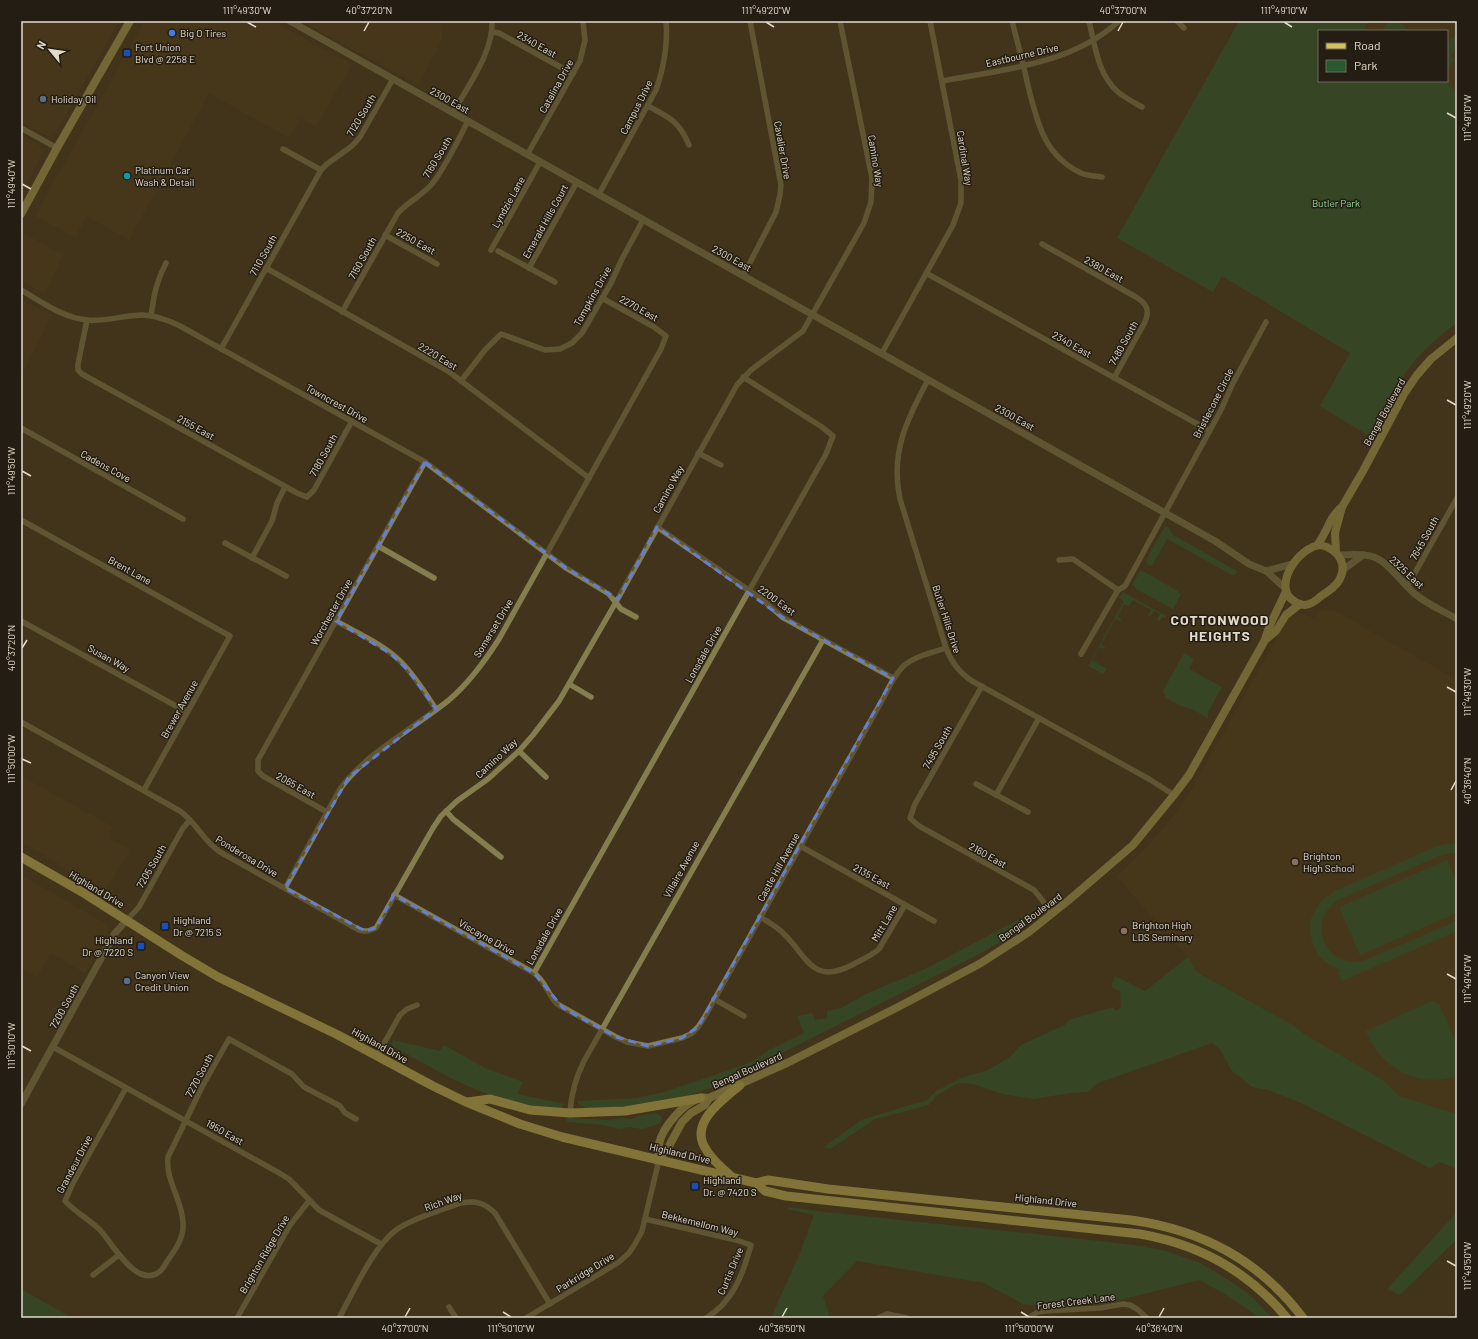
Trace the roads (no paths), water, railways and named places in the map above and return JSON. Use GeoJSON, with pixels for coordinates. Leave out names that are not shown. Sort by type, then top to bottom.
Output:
{"type":"FeatureCollection","features":[{"type":"Feature","properties":{"kind":"main road"},"geometry":{"type":"LineString","coordinates":[[21,214],[56,148],[130,21]]}},
{"type":"Feature","properties":{"kind":"main road","name":"Bengal Boulevard"},"geometry":{"type":"LineString","coordinates":[[1337,553],[1335,533],[1342,507],[1404,394],[1417,375],[1431,359],[1457,338]]}},
{"type":"Feature","properties":{"kind":"main road","name":"Bengal Boulevard"},"geometry":{"type":"LineString","coordinates":[[1317,546],[1324,537],[1336,512],[1342,507]]}},
{"type":"Feature","properties":{"kind":"main road"},"geometry":{"type":"LineString","coordinates":[[1317,546],[1328,547],[1337,553],[1341,560],[1343,570],[1338,582],[1312,603],[1305,605],[1300,604],[1290,598],[1285,590],[1288,574],[1293,564],[1306,550],[1317,546]]}},
{"type":"Feature","properties":{"kind":"main road","name":"Bengal Boulevard"},"geometry":{"type":"LineString","coordinates":[[659,1160],[669,1146],[682,1122],[691,1113],[705,1105],[705,1098],[740,1084],[829,1042],[981,963],[1029,932],[1133,845],[1187,778],[1202,754],[1265,640],[1268,626],[1280,604],[1285,590]]}},
{"type":"Feature","properties":{"kind":"main road","name":"Bengal Boulevard"},"geometry":{"type":"LineString","coordinates":[[1265,640],[1276,632],[1286,615],[1300,604]]}},
{"type":"Feature","properties":{"kind":"main road","name":"Highland Drive"},"geometry":{"type":"LineString","coordinates":[[21,857],[82,892],[193,963],[224,980],[338,1035],[427,1083],[466,1102],[520,1124],[659,1160],[756,1183],[765,1191],[806,1199],[1127,1232],[1169,1240],[1206,1254],[1241,1274],[1261,1290],[1287,1318]]}},
{"type":"Feature","properties":{"kind":"main road"},"geometry":{"type":"LineString","coordinates":[[732,1177],[712,1158],[703,1145],[701,1132],[704,1120],[712,1110],[740,1084]]}},
{"type":"Feature","properties":{"kind":"main road"},"geometry":{"type":"LineString","coordinates":[[466,1102],[490,1099],[547,1113],[570,1113],[625,1111],[705,1098]]}},
{"type":"Feature","properties":{"kind":"main road","name":"Highland Drive"},"geometry":{"type":"LineString","coordinates":[[756,1183],[768,1180],[828,1189],[1131,1220],[1162,1225],[1194,1235],[1238,1257],[1276,1287],[1303,1318]]}},
{"type":"Feature","properties":{"kind":"street","name":"2300 East"},"geometry":{"type":"LineString","coordinates":[[290,21],[1215,541],[1253,567],[1266,571],[1285,590]]}},
{"type":"Feature","properties":{"kind":"street"},"geometry":{"type":"LineString","coordinates":[[453,113],[484,56],[492,32],[492,21]]}},
{"type":"Feature","properties":{"kind":"street","name":"Catalina Drive"},"geometry":{"type":"LineString","coordinates":[[527,155],[573,74],[583,52],[585,40],[583,21]]}},
{"type":"Feature","properties":{"kind":"street","name":"Campus Drive"},"geometry":{"type":"LineString","coordinates":[[599,194],[656,90],[664,66],[666,21]]}},
{"type":"Feature","properties":{"kind":"street","name":"Cavalier Drive"},"geometry":{"type":"LineString","coordinates":[[743,276],[776,212],[781,185],[750,21]]}},
{"type":"Feature","properties":{"kind":"street","name":"Camino Way"},"geometry":{"type":"LineString","coordinates":[[370,931],[376,928],[433,828],[446,811],[457,801],[488,779],[519,750],[545,719],[569,684],[737,385],[751,370],[803,331],[861,229],[872,202],[872,178],[840,21]]}},
{"type":"Feature","properties":{"kind":"street","name":"Cardinal Way"},"geometry":{"type":"LineString","coordinates":[[882,353],[955,221],[961,203],[961,180],[930,21]]}},
{"type":"Feature","properties":{"kind":"street"},"geometry":{"type":"LineString","coordinates":[[1012,21],[1037,121],[1047,143],[1069,166],[1083,174],[1102,177]]}},
{"type":"Feature","properties":{"kind":"street"},"geometry":{"type":"LineString","coordinates":[[1089,21],[1102,70],[1111,85],[1118,93],[1142,107]]}},
{"type":"Feature","properties":{"kind":"street","name":"Eastbourne Drive"},"geometry":{"type":"LineString","coordinates":[[942,81],[1061,56],[1087,44],[1119,21]]}},
{"type":"Feature","properties":{"kind":"street"},"geometry":{"type":"LineString","coordinates":[[1177,21],[1184,28]]}},
{"type":"Feature","properties":{"kind":"street","name":"2340 East"},"geometry":{"type":"LineString","coordinates":[[492,32],[499,33],[573,74]]}},
{"type":"Feature","properties":{"kind":"street","name":"7120 South"},"geometry":{"type":"LineString","coordinates":[[321,170],[356,142],[393,79]]}},
{"type":"Feature","properties":{"kind":"street"},"geometry":{"type":"LineString","coordinates":[[648,106],[678,125],[689,145]]}},
{"type":"Feature","properties":{"kind":"street","name":"7160 South"},"geometry":{"type":"LineString","coordinates":[[398,213],[431,185],[468,122]]}},
{"type":"Feature","properties":{"kind":"street"},"geometry":{"type":"LineString","coordinates":[[21,128],[56,148]]}},
{"type":"Feature","properties":{"kind":"street"},"geometry":{"type":"LineString","coordinates":[[283,148],[321,170]]}},
{"type":"Feature","properties":{"kind":"street","name":"Lyndzie Lane"},"geometry":{"type":"LineString","coordinates":[[491,250],[540,162]]}},
{"type":"Feature","properties":{"kind":"street","name":"7110 South"},"geometry":{"type":"LineString","coordinates":[[222,348],[321,170]]}},
{"type":"Feature","properties":{"kind":"street","name":"Emerald Hills Court"},"geometry":{"type":"LineString","coordinates":[[529,268],[577,182]]}},
{"type":"Feature","properties":{"kind":"street","name":"7150 South"},"geometry":{"type":"LineString","coordinates":[[342,312],[398,213]]}},
{"type":"Feature","properties":{"kind":"street","name":"Tompkins Drive"},"geometry":{"type":"LineString","coordinates":[[461,381],[485,350],[501,334],[545,350],[560,348],[572,343],[582,333],[611,283],[622,258],[643,220]]}},
{"type":"Feature","properties":{"kind":"street","name":"2250 East"},"geometry":{"type":"LineString","coordinates":[[386,235],[437,264]]}},
{"type":"Feature","properties":{"kind":"street","name":"2380 East"},"geometry":{"type":"LineString","coordinates":[[1042,244],[1142,301],[1148,309],[1148,316]]}},
{"type":"Feature","properties":{"kind":"street","name":"Emerald Hills Court"},"geometry":{"type":"LineString","coordinates":[[498,251],[554,282]]}},
{"type":"Feature","properties":{"kind":"street"},"geometry":{"type":"LineString","coordinates":[[151,316],[155,289],[166,263]]}},
{"type":"Feature","properties":{"kind":"street","name":"2220 East"},"geometry":{"type":"LineString","coordinates":[[266,268],[436,364],[461,381],[589,478]]}},
{"type":"Feature","properties":{"kind":"street","name":"2340 East"},"geometry":{"type":"LineString","coordinates":[[926,273],[1210,431]]}},
{"type":"Feature","properties":{"kind":"street","name":"Towncrest Drive"},"geometry":{"type":"LineString","coordinates":[[21,290],[74,318],[101,321],[141,315],[151,316],[167,320],[222,348],[425,462],[579,577],[609,594],[621,609],[636,617]]}},
{"type":"Feature","properties":{"kind":"street","name":"2270 East"},"geometry":{"type":"LineString","coordinates":[[602,298],[654,327],[666,336]]}},
{"type":"Feature","properties":{"kind":"street","name":"7480 South"},"geometry":{"type":"LineString","coordinates":[[1114,378],[1148,316]]}},
{"type":"Feature","properties":{"kind":"street","name":"2155 East"},"geometry":{"type":"LineString","coordinates":[[86,320],[78,370],[90,379],[285,487],[307,497]]}},
{"type":"Feature","properties":{"kind":"street","name":"Bristlecone Circle"},"geometry":{"type":"LineString","coordinates":[[1166,513],[1169,504],[1222,410],[1233,383],[1266,322]]}},
{"type":"Feature","properties":{"kind":"street","name":"Somerset Drive"},"geometry":{"type":"LineString","coordinates":[[285,888],[340,789],[349,777],[360,766],[450,699],[485,661],[547,554],[661,349],[666,336]]}},
{"type":"Feature","properties":{"kind":"street","name":"Lonsdale Drive"},"geometry":{"type":"LineString","coordinates":[[534,973],[826,454],[832,436],[822,427],[743,377]]}},
{"type":"Feature","properties":{"kind":"street","name":"Butler Hills Drive"},"geometry":{"type":"LineString","coordinates":[[928,380],[902,435],[898,451],[897,484],[900,499],[946,648],[953,664],[958,670],[982,686],[1149,779],[1174,795]]}},
{"type":"Feature","properties":{"kind":"street","name":"7180 South"},"geometry":{"type":"LineString","coordinates":[[307,497],[314,490],[352,421]]}},
{"type":"Feature","properties":{"kind":"street","name":"Cadens Cove"},"geometry":{"type":"LineString","coordinates":[[21,428],[183,519]]}},
{"type":"Feature","properties":{"kind":"street"},"geometry":{"type":"LineString","coordinates":[[698,453],[720,465]]}},
{"type":"Feature","properties":{"kind":"street","name":"Worchester Drive"},"geometry":{"type":"LineString","coordinates":[[258,771],[258,760],[425,462]]}},
{"type":"Feature","properties":{"kind":"street"},"geometry":{"type":"LineString","coordinates":[[252,558],[272,521],[277,503],[285,487]]}},
{"type":"Feature","properties":{"kind":"street","name":"7645 South"},"geometry":{"type":"LineString","coordinates":[[1407,587],[1457,498]]}},
{"type":"Feature","properties":{"kind":"street"},"geometry":{"type":"LineString","coordinates":[[1081,654],[1118,590],[1125,586],[1166,513]]}},
{"type":"Feature","properties":{"kind":"street","name":"Brent Lane"},"geometry":{"type":"LineString","coordinates":[[21,520],[230,636]]}},
{"type":"Feature","properties":{"kind":"street","name":"2200 East"},"geometry":{"type":"LineString","coordinates":[[657,528],[671,536],[763,600],[782,617],[893,678]]}},
{"type":"Feature","properties":{"kind":"street"},"geometry":{"type":"LineString","coordinates":[[225,543],[286,576]]}},
{"type":"Feature","properties":{"kind":"street"},"geometry":{"type":"LineString","coordinates":[[378,546],[434,578]]}},
{"type":"Feature","properties":{"kind":"street","name":"2325 East"},"geometry":{"type":"LineString","coordinates":[[1337,553],[1354,553],[1373,556],[1384,563],[1416,595],[1457,618]]}},
{"type":"Feature","properties":{"kind":"street"},"geometry":{"type":"LineString","coordinates":[[1343,570],[1363,555]]}},
{"type":"Feature","properties":{"kind":"street"},"geometry":{"type":"LineString","coordinates":[[1059,560],[1073,559],[1118,590]]}},
{"type":"Feature","properties":{"kind":"street"},"geometry":{"type":"LineString","coordinates":[[1266,571],[1293,564]]}},
{"type":"Feature","properties":{"kind":"street","name":"Susan Way"},"geometry":{"type":"LineString","coordinates":[[21,621],[187,712]]}},
{"type":"Feature","properties":{"kind":"street"},"geometry":{"type":"LineString","coordinates":[[336,622],[382,646],[408,670],[436,709]]}},
{"type":"Feature","properties":{"kind":"street","name":"Brewer Avenue"},"geometry":{"type":"LineString","coordinates":[[144,790],[230,636]]}},
{"type":"Feature","properties":{"kind":"street","name":"Villaire Avenue"},"geometry":{"type":"LineString","coordinates":[[570,1113],[579,1070],[823,640]]}},
{"type":"Feature","properties":{"kind":"street","name":"Castle Hill Avenue"},"geometry":{"type":"LineString","coordinates":[[602,1029],[616,1037],[639,1045],[648,1046],[682,1038],[692,1034],[698,1027],[714,999],[884,697],[893,678],[906,663],[913,659],[946,648]]}},
{"type":"Feature","properties":{"kind":"street"},"geometry":{"type":"LineString","coordinates":[[569,684],[591,697]]}},
{"type":"Feature","properties":{"kind":"street","name":"7495 South"},"geometry":{"type":"LineString","coordinates":[[910,818],[915,804],[982,686]]}},
{"type":"Feature","properties":{"kind":"street"},"geometry":{"type":"LineString","coordinates":[[996,795],[1039,718]]}},
{"type":"Feature","properties":{"kind":"street","name":"Ponderosa Drive"},"geometry":{"type":"LineString","coordinates":[[21,722],[180,811],[190,820],[212,847],[359,930],[370,931]]}},
{"type":"Feature","properties":{"kind":"street"},"geometry":{"type":"LineString","coordinates":[[519,750],[546,777]]}},
{"type":"Feature","properties":{"kind":"street","name":"2065 East"},"geometry":{"type":"LineString","coordinates":[[258,771],[270,781],[327,812]]}},
{"type":"Feature","properties":{"kind":"street"},"geometry":{"type":"LineString","coordinates":[[976,784],[1028,812]]}},
{"type":"Feature","properties":{"kind":"street"},"geometry":{"type":"LineString","coordinates":[[446,811],[453,819],[501,857]]}},
{"type":"Feature","properties":{"kind":"street","name":"2160 East"},"geometry":{"type":"LineString","coordinates":[[910,818],[919,826],[1034,890],[1052,914]]}},
{"type":"Feature","properties":{"kind":"street","name":"7205 South"},"geometry":{"type":"LineString","coordinates":[[127,920],[139,907],[190,820]]}},
{"type":"Feature","properties":{"kind":"street","name":"2135 East"},"geometry":{"type":"LineString","coordinates":[[800,846],[934,921]]}},
{"type":"Feature","properties":{"kind":"street","name":"Viscayne Drive"},"geometry":{"type":"LineString","coordinates":[[394,896],[534,973],[544,981],[552,998],[557,1004],[602,1029]]}},
{"type":"Feature","properties":{"kind":"street","name":"Mitt Lane"},"geometry":{"type":"LineString","coordinates":[[760,917],[784,933],[808,963],[813,967],[823,971],[833,972],[844,969],[879,950],[905,905]]}},
{"type":"Feature","properties":{"kind":"street","name":"7200 South"},"geometry":{"type":"LineString","coordinates":[[21,1104],[115,933],[127,920]]}},
{"type":"Feature","properties":{"kind":"street"},"geometry":{"type":"LineString","coordinates":[[714,999],[744,1016]]}},
{"type":"Feature","properties":{"kind":"street"},"geometry":{"type":"LineString","coordinates":[[377,1056],[400,1015],[407,1009],[416,1005]]}},
{"type":"Feature","properties":{"kind":"street","name":"7270 South"},"geometry":{"type":"LineString","coordinates":[[160,1272],[176,1249],[184,1226],[182,1211],[167,1167],[171,1149],[202,1087],[229,1039],[292,1074],[304,1087],[340,1106],[345,1113],[356,1119]]}},
{"type":"Feature","properties":{"kind":"street","name":"1950 East"},"geometry":{"type":"LineString","coordinates":[[53,1047],[281,1174],[289,1179],[309,1201],[325,1214],[381,1244]]}},
{"type":"Feature","properties":{"kind":"street","name":"Grandeur Drive"},"geometry":{"type":"LineString","coordinates":[[126,1088],[73,1183],[65,1201],[72,1208],[82,1214],[101,1232],[126,1263],[138,1272],[144,1275],[152,1276],[160,1272]]}},
{"type":"Feature","properties":{"kind":"street","name":"Parkridge Drive"},"geometry":{"type":"LineString","coordinates":[[526,1318],[619,1262],[629,1253],[642,1231],[659,1160]]}},
{"type":"Feature","properties":{"kind":"street","name":"Brighton Ridge Drive"},"geometry":{"type":"LineString","coordinates":[[237,1318],[290,1225],[309,1201]]}},
{"type":"Feature","properties":{"kind":"street","name":"Rich Way"},"geometry":{"type":"LineString","coordinates":[[339,1318],[381,1244],[396,1230],[406,1224],[470,1201],[479,1202],[488,1206],[495,1213],[550,1304]]}},
{"type":"Feature","properties":{"kind":"street","name":"Bekkemellom Way"},"geometry":{"type":"LineString","coordinates":[[645,1219],[736,1240],[750,1246]]}},
{"type":"Feature","properties":{"kind":"street","name":"Curtis Drive"},"geometry":{"type":"LineString","coordinates":[[706,1318],[718,1311],[727,1302],[747,1260],[750,1246]]}},
{"type":"Feature","properties":{"kind":"street"},"geometry":{"type":"LineString","coordinates":[[93,1275],[119,1255]]}},
{"type":"Feature","properties":{"kind":"street","name":"Forest Creek Lane"},"geometry":{"type":"LineString","coordinates":[[1028,1318],[1038,1312],[1100,1308],[1123,1304],[1130,1305],[1137,1309],[1146,1318]]}},
{"type":"Feature","properties":{"kind":"street"},"geometry":{"type":"LineString","coordinates":[[449,1307],[456,1318]]}},
{"type":"Feature","properties":{"kind":"street"},"geometry":{"type":"LineString","coordinates":[[878,1318],[887,1314],[907,1318]]}},
{"type":"Feature","properties":{"kind":"place","name":"Big O Tires"},"geometry":{"type":"Point","coordinates":[172,33]}},
{"type":"Feature","properties":{"kind":"place","name":"Fort Union Blvd @ 2258 E"},"geometry":{"type":"Point","coordinates":[127,53]}},
{"type":"Feature","properties":{"kind":"place","name":"Holiday Oil"},"geometry":{"type":"Point","coordinates":[43,99]}},
{"type":"Feature","properties":{"kind":"place","name":"Platinum Car Wash & Detail"},"geometry":{"type":"Point","coordinates":[127,176]}},
{"type":"Feature","properties":{"kind":"place","name":"Brighton High School"},"geometry":{"type":"Point","coordinates":[1295,862]}},
{"type":"Feature","properties":{"kind":"place","name":"Highland Dr @ 7215 S"},"geometry":{"type":"Point","coordinates":[165,926]}},
{"type":"Feature","properties":{"kind":"place","name":"Brighton High LDS Seminary"},"geometry":{"type":"Point","coordinates":[1124,931]}},
{"type":"Feature","properties":{"kind":"place","name":"Highland Dr @ 7220 S"},"geometry":{"type":"Point","coordinates":[141,946]}},
{"type":"Feature","properties":{"kind":"place","name":"Canyon View Credit Union"},"geometry":{"type":"Point","coordinates":[127,981]}},
{"type":"Feature","properties":{"kind":"place","name":"Highland Dr. @ 7420 S"},"geometry":{"type":"Point","coordinates":[695,1186]}},
{"type":"Feature","properties":{"kind":"district","name":"COTTONWOOD HEIGHTS"},"geometry":{"type":"Point","coordinates":[1220,628]}},
{"type":"Feature","properties":{"kind":"park label","name":"Butler Park"},"geometry":{"type":"Point","coordinates":[1336,203]}}]}
